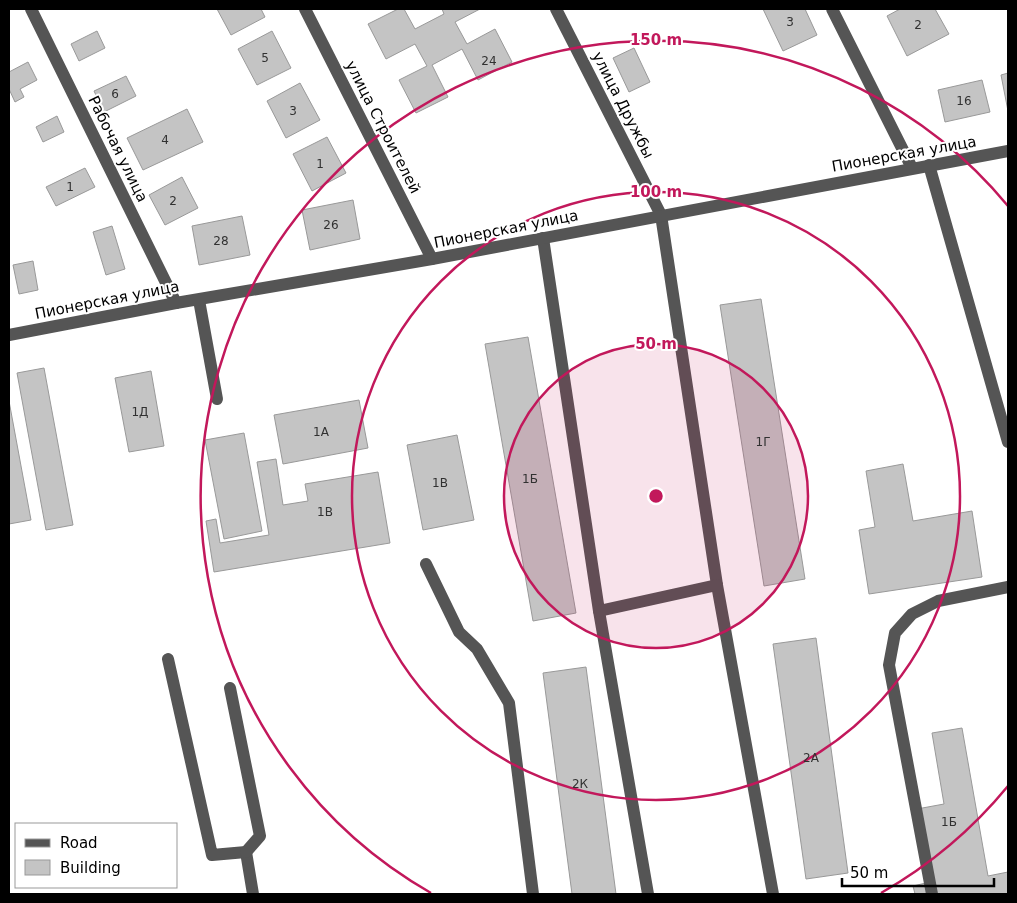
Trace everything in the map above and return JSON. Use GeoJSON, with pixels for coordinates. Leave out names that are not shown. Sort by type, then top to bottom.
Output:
{"type":"FeatureCollection","features":[{"type":"Feature","properties":{"kind":"street","name":"Рабочая улица"},"geometry":{"type":"LineString","coordinates":[[31,9],[176,304]]}},
{"type":"Feature","properties":{"kind":"street","name":"улица Строителей"},"geometry":{"type":"LineString","coordinates":[[305,9],[432,260]]}},
{"type":"Feature","properties":{"kind":"street","name":"улица Дружбы"},"geometry":{"type":"LineString","coordinates":[[556,9],[661,215],[717,585],[773,894]]}},
{"type":"Feature","properties":{"kind":"street"},"geometry":{"type":"LineString","coordinates":[[832,9],[912,168]]}},
{"type":"Feature","properties":{"kind":"street","name":"Пионерская улица"},"geometry":{"type":"LineString","coordinates":[[9,335],[432,260],[661,215],[1008,151]]}},
{"type":"Feature","properties":{"kind":"street"},"geometry":{"type":"LineString","coordinates":[[928,165],[1008,442]]}},
{"type":"Feature","properties":{"kind":"street"},"geometry":{"type":"LineString","coordinates":[[543,238],[599,611],[648,894]]}},
{"type":"Feature","properties":{"kind":"street"},"geometry":{"type":"LineString","coordinates":[[199,300],[216,399]]}},
{"type":"Feature","properties":{"kind":"street"},"geometry":{"type":"LineString","coordinates":[[426,564],[459,632],[477,649],[509,704],[533,894]]}},
{"type":"Feature","properties":{"kind":"street"},"geometry":{"type":"LineString","coordinates":[[599,611],[717,585]]}},
{"type":"Feature","properties":{"kind":"street"},"geometry":{"type":"LineString","coordinates":[[932,894],[888,665],[895,633],[912,614],[938,601],[1008,587]]}},
{"type":"Feature","properties":{"kind":"street"},"geometry":{"type":"LineString","coordinates":[[168,659],[212,855],[246,852],[260,836],[230,688]]}},
{"type":"Feature","properties":{"kind":"street"},"geometry":{"type":"LineString","coordinates":[[246,852],[253,894]]}},
{"type":"Feature","properties":{"kind":"building"},"geometry":{"type":"Polygon","coordinates":[[[217,9],[261,9],[265,17],[231,35],[217,9]]]}},
{"type":"Feature","properties":{"kind":"building"},"geometry":{"type":"Polygon","coordinates":[[[398,9],[404,9],[415,29],[444,14],[442,9],[480,9],[455,22],[467,44],[495,29],[512,62],[478,80],[462,49],[432,65],[448,97],[416,113],[399,80],[427,66],[415,44],[386,59],[368,24],[398,9]]]}},
{"type":"Feature","properties":{"kind":"building"},"geometry":{"type":"Polygon","coordinates":[[[763,9],[805,9],[817,35],[783,51],[763,9]]]}},
{"type":"Feature","properties":{"kind":"building"},"geometry":{"type":"Polygon","coordinates":[[[900,9],[935,9],[949,34],[907,56],[887,16],[900,9]]]}},
{"type":"Feature","properties":{"kind":"building"},"geometry":{"type":"Polygon","coordinates":[[[97,31],[105,48],[79,61],[71,44],[97,31]]]}},
{"type":"Feature","properties":{"kind":"building"},"geometry":{"type":"Polygon","coordinates":[[[272,31],[291,68],[257,85],[238,49],[272,31]]]}},
{"type":"Feature","properties":{"kind":"building"},"geometry":{"type":"Polygon","coordinates":[[[634,48],[650,82],[629,92],[613,58],[634,48]]]}},
{"type":"Feature","properties":{"kind":"building"},"geometry":{"type":"Polygon","coordinates":[[[28,62],[37,80],[20,89],[24,97],[15,102],[9,89],[9,72],[28,62]]]}},
{"type":"Feature","properties":{"kind":"building"},"geometry":{"type":"Polygon","coordinates":[[[1008,73],[1008,111],[1001,75],[1008,73]]]}},
{"type":"Feature","properties":{"kind":"building"},"geometry":{"type":"Polygon","coordinates":[[[126,76],[136,96],[104,112],[94,91],[126,76]]]}},
{"type":"Feature","properties":{"kind":"building"},"geometry":{"type":"Polygon","coordinates":[[[982,80],[990,112],[945,122],[938,90],[982,80]]]}},
{"type":"Feature","properties":{"kind":"building"},"geometry":{"type":"Polygon","coordinates":[[[300,83],[320,120],[286,138],[267,101],[300,83]]]}},
{"type":"Feature","properties":{"kind":"building"},"geometry":{"type":"Polygon","coordinates":[[[187,109],[203,142],[143,170],[127,138],[187,109]]]}},
{"type":"Feature","properties":{"kind":"building"},"geometry":{"type":"Polygon","coordinates":[[[57,116],[64,132],[43,142],[36,127],[57,116]]]}},
{"type":"Feature","properties":{"kind":"building"},"geometry":{"type":"Polygon","coordinates":[[[327,137],[346,173],[312,191],[293,154],[327,137]]]}},
{"type":"Feature","properties":{"kind":"building"},"geometry":{"type":"Polygon","coordinates":[[[85,168],[95,187],[56,206],[46,187],[85,168]]]}},
{"type":"Feature","properties":{"kind":"building"},"geometry":{"type":"Polygon","coordinates":[[[182,177],[198,208],[165,225],[149,195],[182,177]]]}},
{"type":"Feature","properties":{"kind":"building"},"geometry":{"type":"Polygon","coordinates":[[[353,200],[360,239],[310,250],[302,210],[353,200]]]}},
{"type":"Feature","properties":{"kind":"building"},"geometry":{"type":"Polygon","coordinates":[[[242,216],[250,255],[199,265],[192,226],[242,216]]]}},
{"type":"Feature","properties":{"kind":"building"},"geometry":{"type":"Polygon","coordinates":[[[112,226],[125,269],[106,275],[93,232],[112,226]]]}},
{"type":"Feature","properties":{"kind":"building"},"geometry":{"type":"Polygon","coordinates":[[[33,261],[38,290],[19,294],[13,265],[33,261]]]}},
{"type":"Feature","properties":{"kind":"building"},"geometry":{"type":"Polygon","coordinates":[[[761,299],[805,579],[764,586],[720,305],[761,299]]]}},
{"type":"Feature","properties":{"kind":"building"},"geometry":{"type":"Polygon","coordinates":[[[528,337],[576,613],[533,621],[485,344],[528,337]]]}},
{"type":"Feature","properties":{"kind":"building"},"geometry":{"type":"Polygon","coordinates":[[[44,368],[73,525],[46,530],[17,373],[44,368]]]}},
{"type":"Feature","properties":{"kind":"building"},"geometry":{"type":"Polygon","coordinates":[[[151,371],[164,446],[129,452],[115,378],[151,371]]]}},
{"type":"Feature","properties":{"kind":"building"},"geometry":{"type":"Polygon","coordinates":[[[359,400],[368,448],[283,464],[274,415],[359,400]]]}},
{"type":"Feature","properties":{"kind":"building"},"geometry":{"type":"Polygon","coordinates":[[[9,401],[31,520],[9,524],[9,401]]]}},
{"type":"Feature","properties":{"kind":"building"},"geometry":{"type":"Polygon","coordinates":[[[244,433],[262,531],[224,539],[205,440],[244,433]]]}},
{"type":"Feature","properties":{"kind":"building"},"geometry":{"type":"Polygon","coordinates":[[[457,435],[474,520],[423,530],[407,445],[457,435]]]}},
{"type":"Feature","properties":{"kind":"building"},"geometry":{"type":"Polygon","coordinates":[[[276,459],[283,505],[308,501],[305,484],[378,472],[390,543],[214,572],[206,521],[216,519],[220,543],[269,535],[257,462],[276,459]]]}},
{"type":"Feature","properties":{"kind":"building"},"geometry":{"type":"Polygon","coordinates":[[[903,464],[913,521],[972,511],[982,577],[869,594],[859,530],[875,527],[866,471],[903,464]]]}},
{"type":"Feature","properties":{"kind":"building"},"geometry":{"type":"Polygon","coordinates":[[[816,638],[848,873],[806,879],[773,644],[816,638]]]}},
{"type":"Feature","properties":{"kind":"building"},"geometry":{"type":"Polygon","coordinates":[[[586,667],[616,894],[572,894],[543,673],[586,667]]]}},
{"type":"Feature","properties":{"kind":"building"},"geometry":{"type":"Polygon","coordinates":[[[962,728],[988,876],[1008,872],[1008,894],[915,894],[913,886],[930,882],[917,809],[944,804],[932,733],[962,728]]]}}]}
